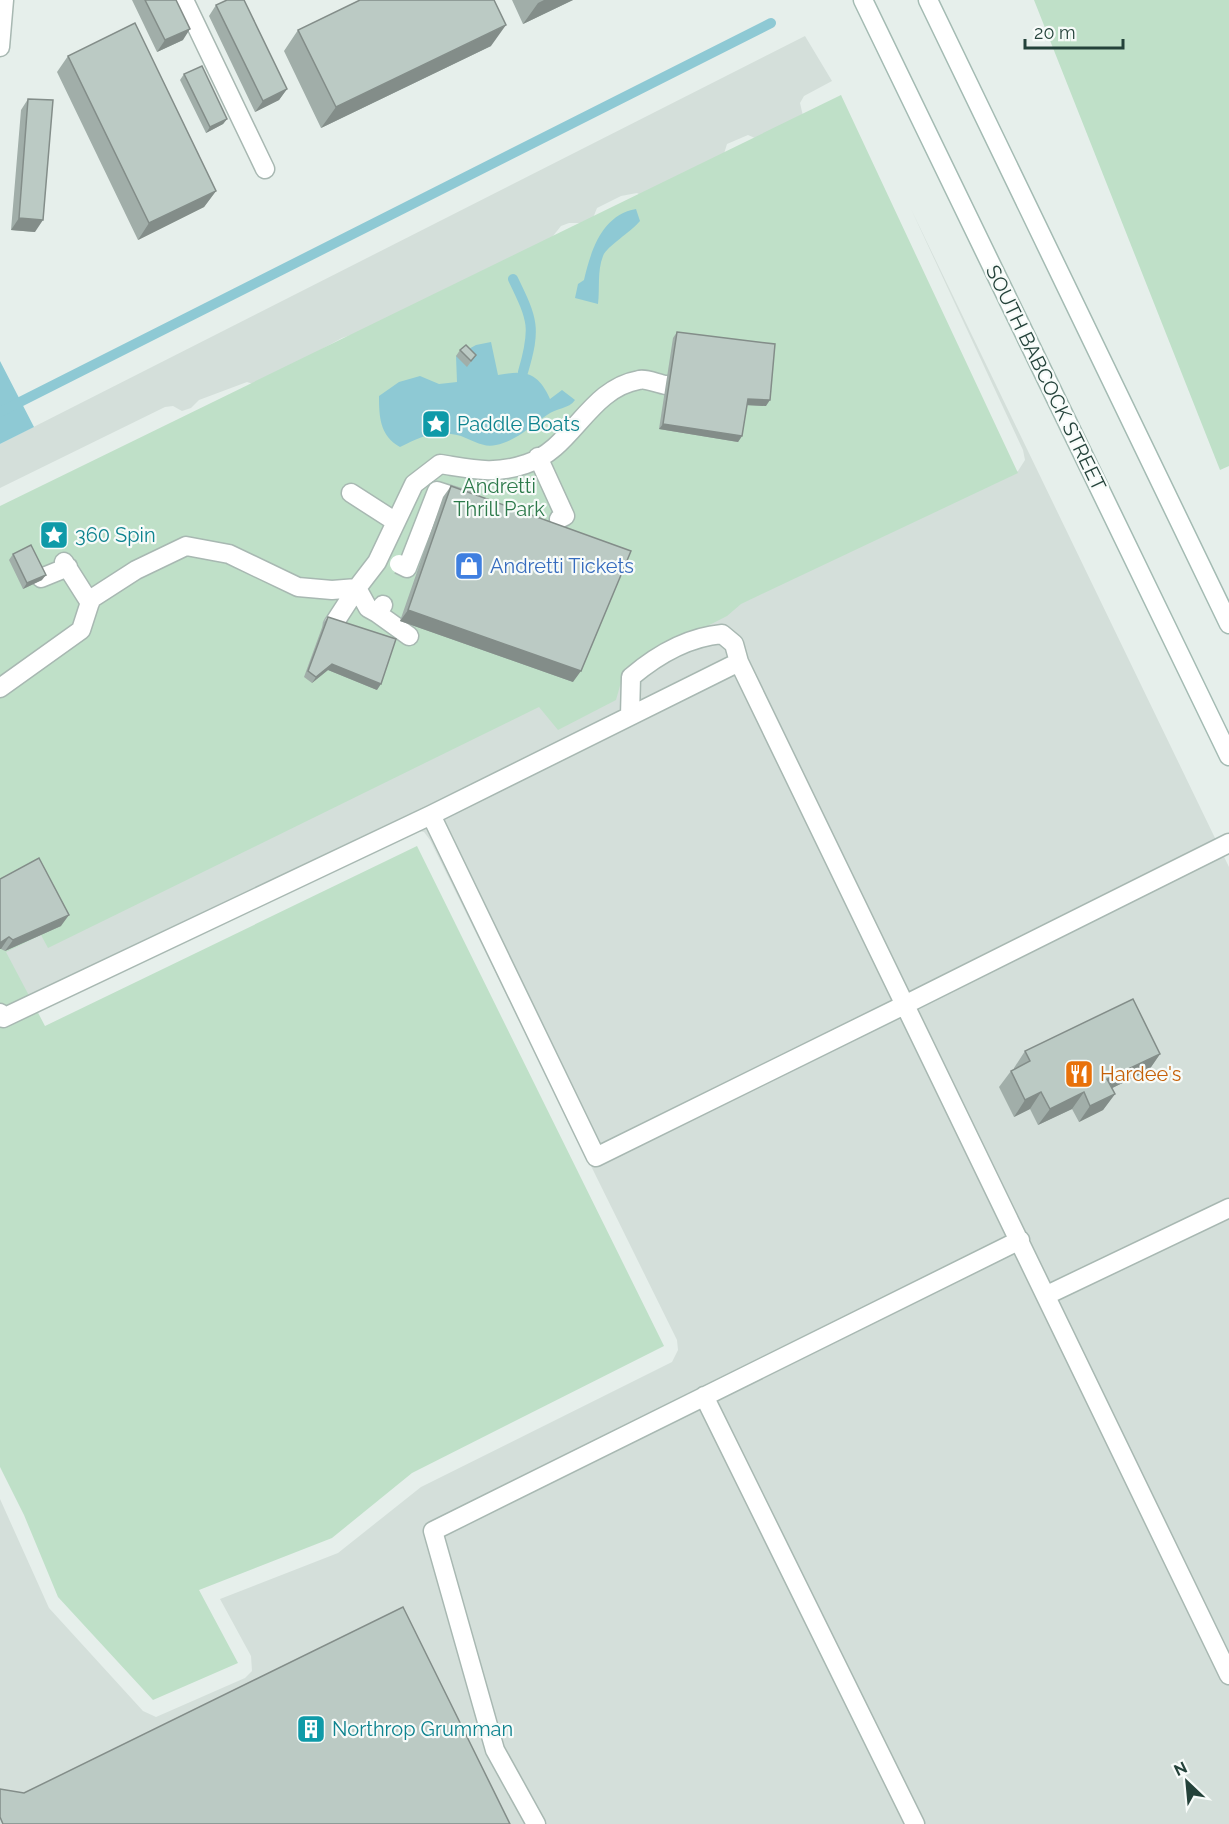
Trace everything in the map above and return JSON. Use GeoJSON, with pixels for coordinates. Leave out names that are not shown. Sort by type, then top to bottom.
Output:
{"type":"FeatureCollection","features":[{"type":"Feature","properties":{"kind":"main road"},"geometry":{"type":"LineString","coordinates":[[0,47],[4,0]]}},
{"type":"Feature","properties":{"kind":"main road"},"geometry":{"type":"LineString","coordinates":[[184,0],[265,169]]}},
{"type":"Feature","properties":{"kind":"main road","name":"SOUTH BABCOCK STREET"},"geometry":{"type":"LineString","coordinates":[[862,0],[1229,756]]}},
{"type":"Feature","properties":{"kind":"main road"},"geometry":{"type":"LineString","coordinates":[[928,0],[1229,624]]}},
{"type":"Feature","properties":{"kind":"main road"},"geometry":{"type":"LineString","coordinates":[[333,625],[377,562],[414,484],[440,464],[492,472],[528,464],[567,437],[584,403],[640,379],[666,385]]}},
{"type":"Feature","properties":{"kind":"main road"},"geometry":{"type":"LineString","coordinates":[[538,458],[564,516],[559,519]]}},
{"type":"Feature","properties":{"kind":"main road"},"geometry":{"type":"LineString","coordinates":[[399,564],[407,568],[437,491],[481,505]]}},
{"type":"Feature","properties":{"kind":"main road"},"geometry":{"type":"LineString","coordinates":[[351,493],[423,556]]}},
{"type":"Feature","properties":{"kind":"main road"},"geometry":{"type":"LineString","coordinates":[[0,688],[81,630],[92,598],[136,570],[186,546],[229,554],[298,587],[332,590],[357,588]]}},
{"type":"Feature","properties":{"kind":"main road"},"geometry":{"type":"LineString","coordinates":[[41,578],[66,564],[90,603]]}},
{"type":"Feature","properties":{"kind":"main road"},"geometry":{"type":"LineString","coordinates":[[357,588],[368,608],[380,609],[409,636]]}},
{"type":"Feature","properties":{"kind":"main road"},"geometry":{"type":"LineString","coordinates":[[630,716],[631,677],[647,664],[700,636],[722,634],[734,644],[739,662],[904,1006],[1226,1664]]}},
{"type":"Feature","properties":{"kind":"main road"},"geometry":{"type":"LineString","coordinates":[[0,1013],[3,1018],[431,815],[739,662]]}},
{"type":"Feature","properties":{"kind":"main road"},"geometry":{"type":"LineString","coordinates":[[431,815],[596,1157],[1229,843]]}},
{"type":"Feature","properties":{"kind":"main road"},"geometry":{"type":"LineString","coordinates":[[1047,1295],[1229,1208]]}},
{"type":"Feature","properties":{"kind":"main road"},"geometry":{"type":"LineString","coordinates":[[536,1824],[495,1750],[433,1531],[1020,1240]]}},
{"type":"Feature","properties":{"kind":"main road"},"geometry":{"type":"LineString","coordinates":[[704,1396],[915,1824]]}},
{"type":"Feature","properties":{"kind":"shaded area"},"geometry":{"type":"Polygon","coordinates":[[[805,36],[832,81],[804,96],[800,103],[803,116],[764,142],[748,135],[727,144],[723,157],[644,197],[637,193],[621,196],[597,208],[593,218],[585,223],[569,223],[561,226],[545,246],[383,324],[342,338],[256,385],[247,382],[199,400],[191,408],[182,411],[173,406],[165,407],[0,488],[0,444],[805,36]]]}},
{"type":"Feature","properties":{"kind":"shaded area"},"geometry":{"type":"Polygon","coordinates":[[[911,209],[1229,867],[1229,1824],[0,1824],[0,1499],[49,1608],[143,1711],[156,1717],[245,1678],[252,1671],[251,1656],[220,1599],[338,1553],[421,1487],[672,1362],[678,1350],[677,1340],[430,840],[424,832],[419,831],[0,1016],[0,690],[950,504],[1018,471],[1025,460],[1023,450],[911,209]]]}},
{"type":"Feature","properties":{"kind":"green space"},"geometry":{"type":"Polygon","coordinates":[[[1034,0],[1229,0],[1229,466],[1220,470],[1034,0]]]}},
{"type":"Feature","properties":{"kind":"green space","name":"Andretti Thrill Park"},"geometry":{"type":"Polygon","coordinates":[[[841,95],[1018,473],[741,604],[727,616],[625,668],[616,700],[558,730],[539,707],[48,948],[41,935],[6,952],[45,1026],[417,846],[664,1346],[412,1473],[332,1538],[199,1590],[238,1663],[153,1700],[58,1597],[24,1515],[0,1467],[0,506],[841,95]]]}},
{"type":"Feature","properties":{"kind":"water"},"geometry":{"type":"Polygon","coordinates":[[[636,209],[640,221],[603,256],[599,274],[598,304],[575,298],[578,284],[584,280],[590,257],[606,226],[615,218],[636,209]]]}},
{"type":"Feature","properties":{"kind":"water"},"geometry":{"type":"Polygon","coordinates":[[[491,342],[498,375],[523,373],[530,375],[541,383],[550,399],[562,390],[575,400],[551,413],[517,437],[496,445],[482,445],[461,436],[444,433],[422,437],[400,447],[393,443],[382,425],[379,396],[399,382],[420,376],[439,384],[457,382],[456,356],[476,345],[491,342]]]}},
{"type":"Feature","properties":{"kind":"water"},"geometry":{"type":"Polygon","coordinates":[[[0,361],[34,427],[0,444],[0,361]]]}},
{"type":"Feature","properties":{"kind":"building"},"geometry":{"type":"Polygon","coordinates":[[[145,0],[176,0],[190,29],[165,40],[145,0]]]}},
{"type":"Feature","properties":{"kind":"building"},"geometry":{"type":"Polygon","coordinates":[[[227,0],[244,0],[287,89],[263,101],[216,5],[227,0]]]}},
{"type":"Feature","properties":{"kind":"building"},"geometry":{"type":"Polygon","coordinates":[[[360,0],[494,0],[506,25],[336,107],[298,30],[360,0]]]}},
{"type":"Feature","properties":{"kind":"building"},"geometry":{"type":"Polygon","coordinates":[[[135,23],[216,191],[149,223],[68,56],[135,23]]]}},
{"type":"Feature","properties":{"kind":"building"},"geometry":{"type":"Polygon","coordinates":[[[202,66],[227,119],[210,127],[184,74],[202,66]]]}},
{"type":"Feature","properties":{"kind":"building"},"geometry":{"type":"Polygon","coordinates":[[[28,99],[53,100],[43,220],[19,218],[28,99]]]}},
{"type":"Feature","properties":{"kind":"building"},"geometry":{"type":"Polygon","coordinates":[[[677,332],[775,344],[770,400],[748,399],[742,436],[663,424],[677,332]]]}},
{"type":"Feature","properties":{"kind":"building"},"geometry":{"type":"Polygon","coordinates":[[[466,345],[476,355],[471,361],[460,350],[466,345]]]}},
{"type":"Feature","properties":{"kind":"building"},"geometry":{"type":"Polygon","coordinates":[[[451,486],[631,551],[581,671],[408,610],[451,486]]]}},
{"type":"Feature","properties":{"kind":"building"},"geometry":{"type":"Polygon","coordinates":[[[31,545],[46,575],[27,583],[13,554],[31,545]]]}},
{"type":"Feature","properties":{"kind":"building"},"geometry":{"type":"Polygon","coordinates":[[[328,617],[396,639],[381,684],[332,664],[316,677],[308,671],[328,617]]]}},
{"type":"Feature","properties":{"kind":"building"},"geometry":{"type":"Polygon","coordinates":[[[39,858],[69,915],[13,940],[9,937],[0,943],[0,879],[39,858]]]}},
{"type":"Feature","properties":{"kind":"building","name":"Hardee's"},"geometry":{"type":"Polygon","coordinates":[[[1133,999],[1160,1054],[1107,1079],[1115,1094],[1090,1106],[1084,1092],[1050,1109],[1041,1092],[1025,1100],[1011,1071],[1030,1061],[1025,1051],[1133,999]]]}},
{"type":"Feature","properties":{"kind":"building","name":"Northrop Grumman"},"geometry":{"type":"Polygon","coordinates":[[[403,1607],[510,1824],[3,1824],[0,1817],[0,1789],[24,1793],[403,1607]]]}},
{"type":"Feature","properties":{"kind":"waterway"},"geometry":{"type":"LineString","coordinates":[[0,412],[771,23]]}},
{"type":"Feature","properties":{"kind":"waterway"},"geometry":{"type":"LineString","coordinates":[[513,279],[525,305],[530,324],[530,345],[523,372]]}},
{"type":"Feature","properties":{"kind":"place","name":"Paddle Boats"},"geometry":{"type":"Point","coordinates":[436,424]}},
{"type":"Feature","properties":{"kind":"place","name":"360 Spin"},"geometry":{"type":"Point","coordinates":[54,535]}},
{"type":"Feature","properties":{"kind":"place","name":"Andretti Tickets"},"geometry":{"type":"Point","coordinates":[469,566]}},
{"type":"Feature","properties":{"kind":"place","name":"Hardee's"},"geometry":{"type":"Point","coordinates":[1079,1074]}},
{"type":"Feature","properties":{"kind":"place","name":"Northrop Grumman"},"geometry":{"type":"Point","coordinates":[311,1729]}}]}
